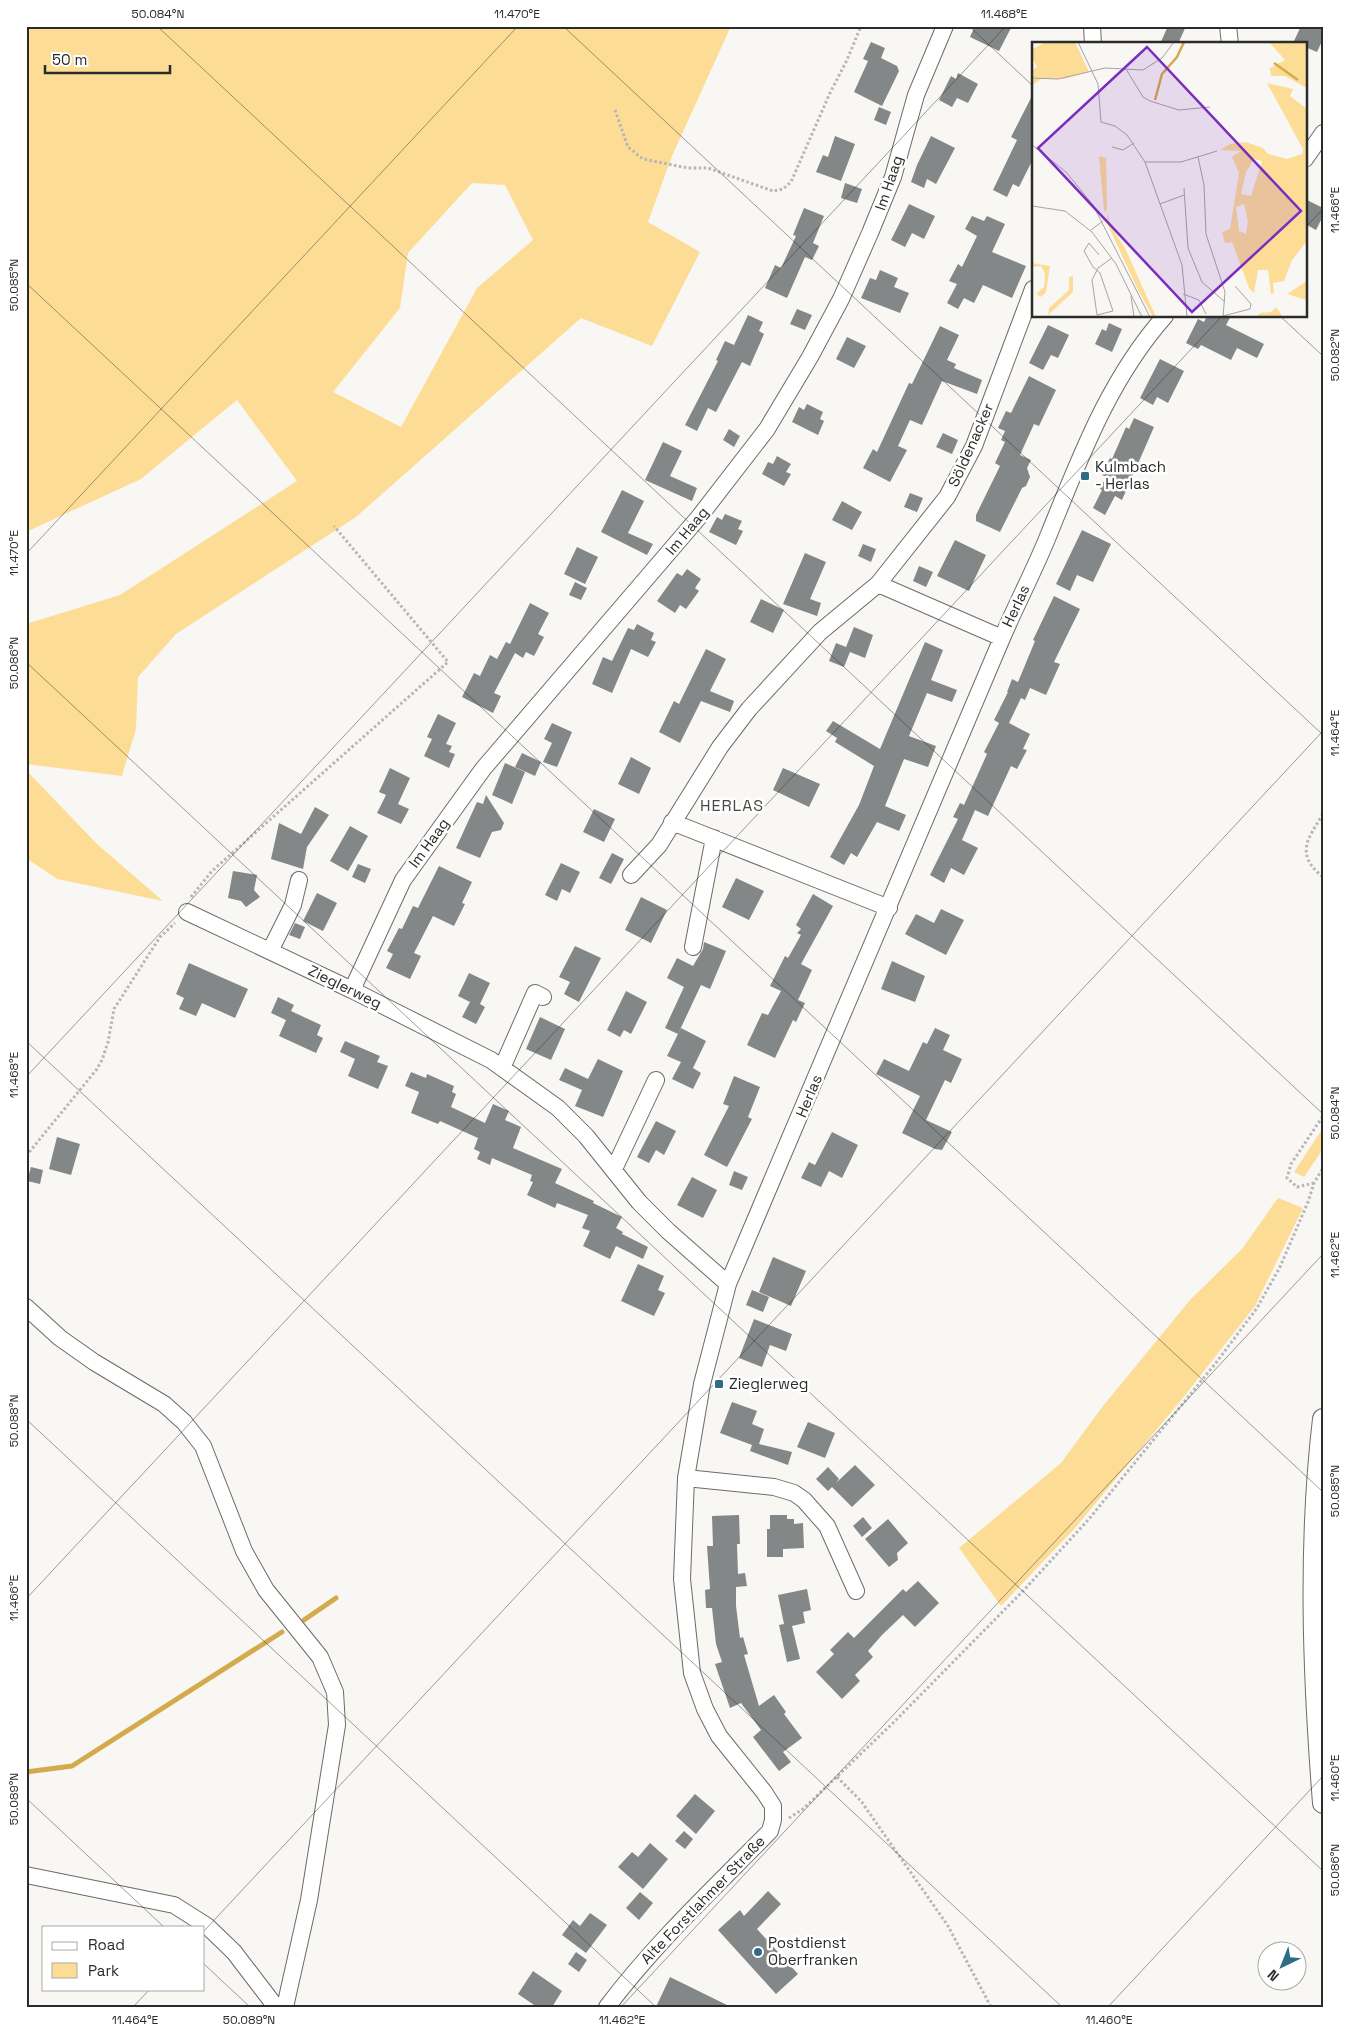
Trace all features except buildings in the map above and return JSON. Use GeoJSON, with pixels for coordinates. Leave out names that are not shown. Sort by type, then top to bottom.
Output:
{"type":"FeatureCollection","features":[{"type":"Feature","properties":{"kind":"main road"},"geometry":{"type":"LineString","coordinates":[[1323,1419],[1318,1458],[1314,1580],[1315,1704],[1323,1803]]}},
{"type":"Feature","properties":{"kind":"street","name":"Im Haag"},"geometry":{"type":"LineString","coordinates":[[352,990],[403,880],[483,769],[699,517],[767,429],[810,357],[841,299],[893,177],[916,95],[945,26]]}},
{"type":"Feature","properties":{"kind":"street"},"geometry":{"type":"LineString","coordinates":[[1092,26],[1093,42]]}},
{"type":"Feature","properties":{"kind":"street"},"geometry":{"type":"LineString","coordinates":[[1228,26],[1230,42]]}},
{"type":"Feature","properties":{"kind":"street"},"geometry":{"type":"LineString","coordinates":[[1306,158],[1323,133]]}},
{"type":"Feature","properties":{"kind":"street","name":"Söldenacker"},"geometry":{"type":"LineString","coordinates":[[631,875],[659,845],[720,747],[755,702],[820,632],[878,584],[947,497],[980,428],[1032,292]]}},
{"type":"Feature","properties":{"kind":"street","name":"Herlas"},"geometry":{"type":"LineString","coordinates":[[728,1284],[1002,638],[1048,536],[1081,454],[1122,374],[1164,318]]}},
{"type":"Feature","properties":{"kind":"street"},"geometry":{"type":"LineString","coordinates":[[878,584],[1002,638]]}},
{"type":"Feature","properties":{"kind":"street"},"geometry":{"type":"LineString","coordinates":[[672,822],[889,908]]}},
{"type":"Feature","properties":{"kind":"street"},"geometry":{"type":"LineString","coordinates":[[692,947],[697,933],[714,838]]}},
{"type":"Feature","properties":{"kind":"street"},"geometry":{"type":"LineString","coordinates":[[270,951],[293,905],[299,880]]}},
{"type":"Feature","properties":{"kind":"street","name":"Zieglerweg"},"geometry":{"type":"LineString","coordinates":[[187,912],[352,990],[491,1060],[558,1108],[586,1136],[639,1202],[668,1231],[728,1284]]}},
{"type":"Feature","properties":{"kind":"street"},"geometry":{"type":"LineString","coordinates":[[502,1068],[535,993],[543,997]]}},
{"type":"Feature","properties":{"kind":"street"},"geometry":{"type":"LineString","coordinates":[[614,1169],[656,1080]]}},
{"type":"Feature","properties":{"kind":"street","name":"Alte Forstlahmer Straße"},"geometry":{"type":"LineString","coordinates":[[607,2007],[632,1974],[663,1939],[770,1831],[773,1820],[773,1806],[719,1736],[705,1709],[692,1673],[682,1579],[686,1478],[702,1384],[728,1284]]}},
{"type":"Feature","properties":{"kind":"street"},"geometry":{"type":"LineString","coordinates":[[26,1306],[60,1338],[94,1362],[164,1404],[184,1422],[203,1446],[244,1551],[266,1590],[320,1657],[335,1692],[336,1725],[334,1744],[309,1900],[286,2007]]}},
{"type":"Feature","properties":{"kind":"street"},"geometry":{"type":"LineString","coordinates":[[686,1478],[774,1487],[794,1494],[804,1500],[827,1526],[856,1591]]}},
{"type":"Feature","properties":{"kind":"street"},"geometry":{"type":"LineString","coordinates":[[26,1875],[174,1905],[207,1926],[234,1952],[276,2007]]}},
{"type":"Feature","properties":{"kind":"path"},"geometry":{"type":"LineString","coordinates":[[615,110],[628,147],[643,159],[688,168],[708,168],[773,191],[783,189],[791,182],[861,26]]}},
{"type":"Feature","properties":{"kind":"path"},"geometry":{"type":"LineString","coordinates":[[26,1156],[97,1069],[108,1042],[114,1009],[160,937],[187,912],[192,894],[212,871],[448,662],[334,526]]}},
{"type":"Feature","properties":{"kind":"path"},"geometry":{"type":"LineString","coordinates":[[1323,814],[1307,840],[1305,854],[1313,869],[1323,877]]}},
{"type":"Feature","properties":{"kind":"path"},"geometry":{"type":"LineString","coordinates":[[1314,1183],[1297,1187],[1286,1178],[1291,1164],[1323,1116]]}},
{"type":"Feature","properties":{"kind":"path"},"geometry":{"type":"LineString","coordinates":[[770,1831],[802,1809],[837,1777],[1017,1597],[1082,1526],[1215,1364],[1257,1308],[1280,1267],[1308,1202],[1314,1183],[1323,1168]]}},
{"type":"Feature","properties":{"kind":"path"},"geometry":{"type":"LineString","coordinates":[[837,1777],[861,1801],[948,1926],[991,2007]]}},
{"type":"Feature","properties":{"kind":"green space"},"geometry":{"type":"Polygon","coordinates":[[[26,26],[731,26],[672,156],[648,222],[700,252],[652,346],[581,318],[356,517],[176,634],[138,677],[136,729],[122,776],[26,764],[26,624],[120,595],[297,481],[237,400],[141,479],[26,532],[26,26]],[[472,183],[408,253],[400,308],[333,392],[401,427],[477,288],[533,240],[505,185],[472,183]]]}},
{"type":"Feature","properties":{"kind":"green space"},"geometry":{"type":"Polygon","coordinates":[[[26,770],[97,844],[163,901],[57,879],[26,858],[26,770]]]}},
{"type":"Feature","properties":{"kind":"green space"},"geometry":{"type":"Polygon","coordinates":[[[1323,1128],[1323,1149],[1304,1177],[1294,1172],[1323,1128]]]}},
{"type":"Feature","properties":{"kind":"green space"},"geometry":{"type":"Polygon","coordinates":[[[1278,1198],[1303,1208],[1255,1306],[1182,1399],[1075,1528],[1001,1606],[959,1548],[1061,1463],[1103,1406],[1190,1300],[1242,1249],[1278,1198]]]}},
{"type":"Feature","properties":{"kind":"waterway"},"geometry":{"type":"LineString","coordinates":[[304,1620],[336,1598]]}},
{"type":"Feature","properties":{"kind":"waterway"},"geometry":{"type":"LineString","coordinates":[[26,1772],[72,1766],[282,1632]]}},
{"type":"Feature","properties":{"kind":"place","name":"Kulmbach - Herlas"},"geometry":{"type":"Point","coordinates":[1085,476]}},
{"type":"Feature","properties":{"kind":"place","name":"Zieglerweg"},"geometry":{"type":"Point","coordinates":[719,1384]}},
{"type":"Feature","properties":{"kind":"place","name":"Postdienst Oberfranken"},"geometry":{"type":"Point","coordinates":[758,1952]}},
{"type":"Feature","properties":{"kind":"district","name":"HERLAS"},"geometry":{"type":"Point","coordinates":[732,805]}}]}
